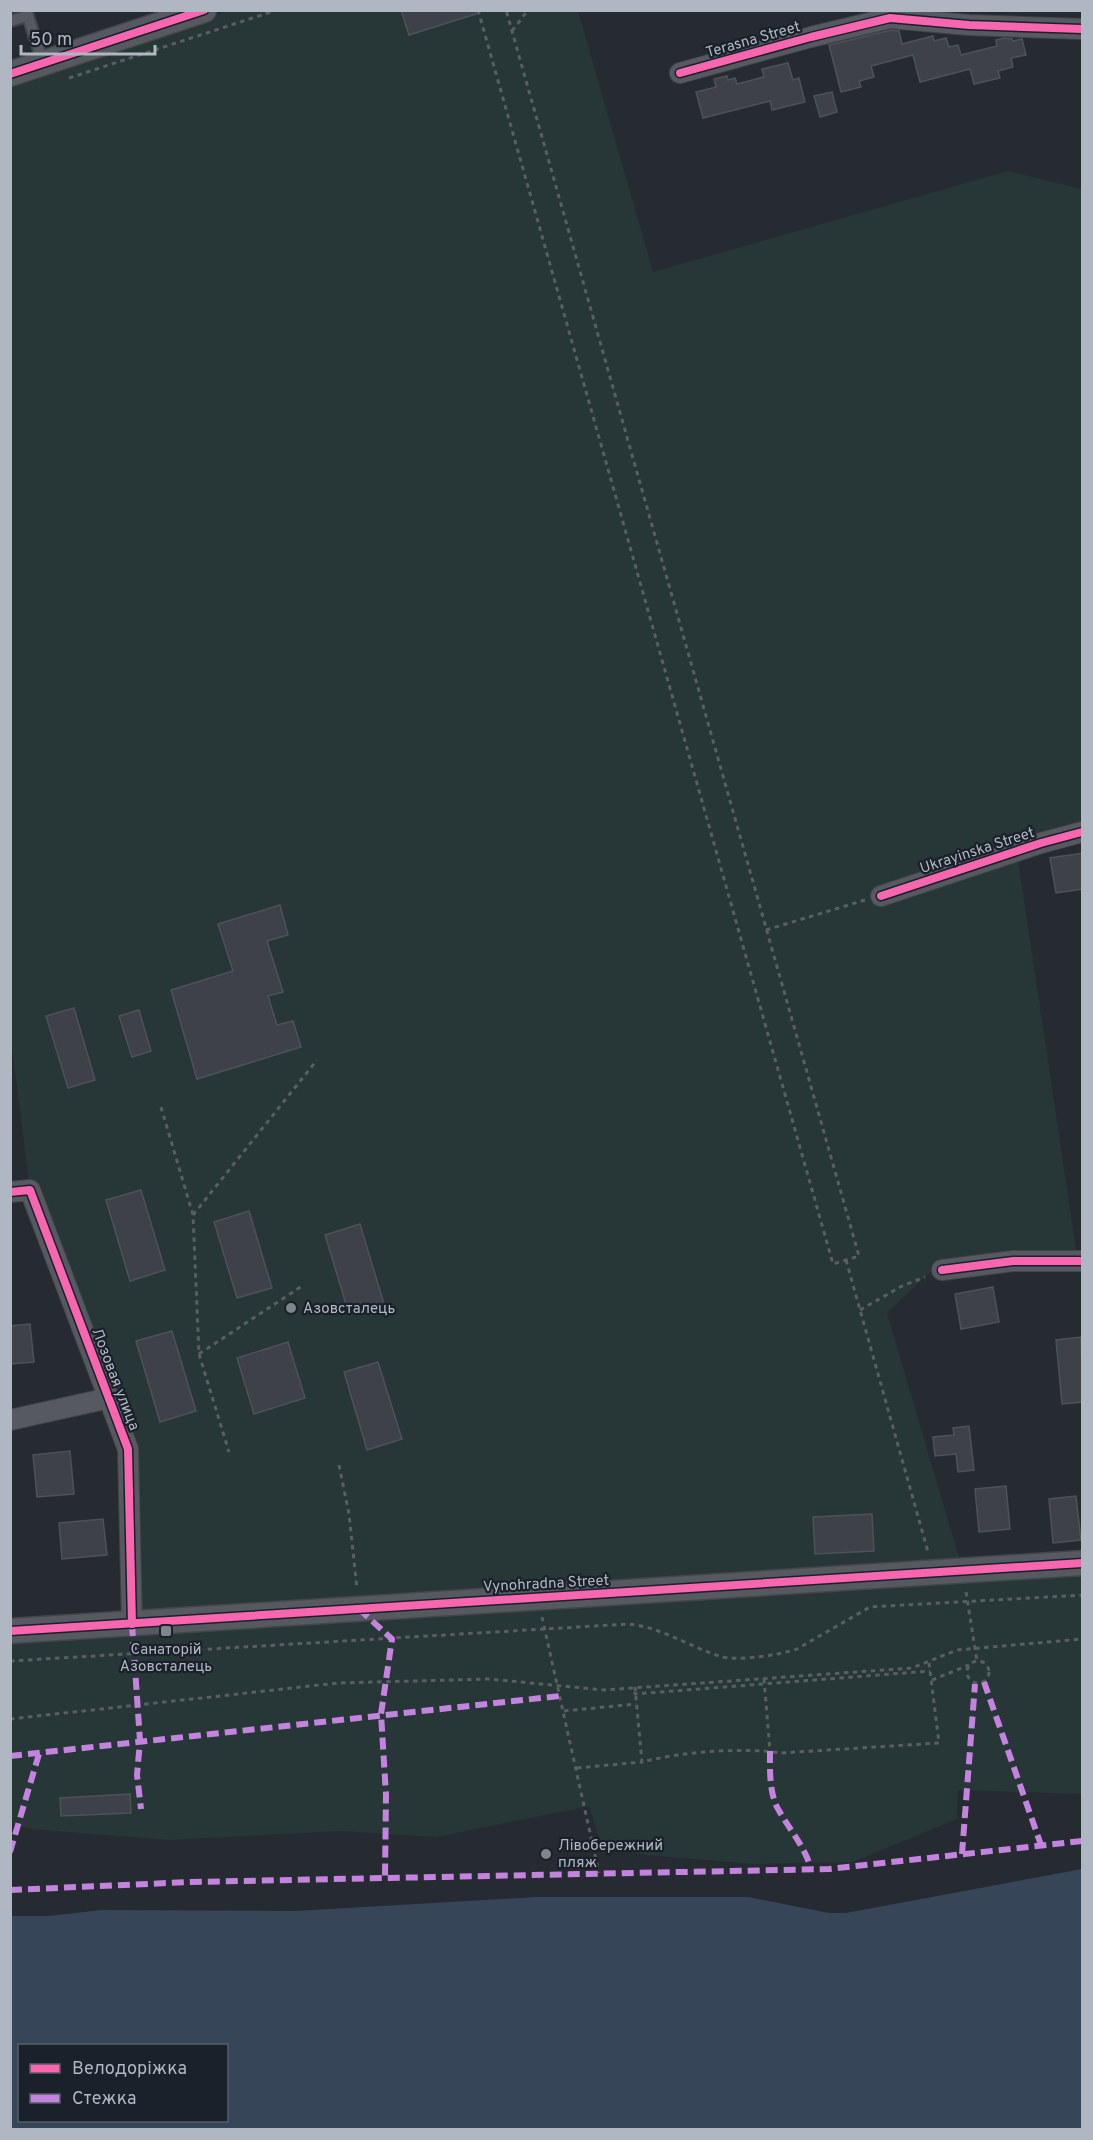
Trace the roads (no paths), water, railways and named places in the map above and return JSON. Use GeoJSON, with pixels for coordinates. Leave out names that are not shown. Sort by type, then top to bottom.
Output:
{"type":"FeatureCollection","features":[{"type":"Feature","properties":{"kind":"street"},"geometry":{"type":"LineString","coordinates":[[10,74],[204,10]]}},
{"type":"Feature","properties":{"kind":"street","name":"Terasna Street"},"geometry":{"type":"LineString","coordinates":[[680,73],[890,18],[969,25],[1083,29]]}},
{"type":"Feature","properties":{"kind":"street","name":"Ukrayinska Street"},"geometry":{"type":"LineString","coordinates":[[881,896],[1041,843],[1083,832]]}},
{"type":"Feature","properties":{"kind":"street","name":"Лозовая улица"},"geometry":{"type":"LineString","coordinates":[[20,1191],[109,1398],[128,1449],[132,1624]]}},
{"type":"Feature","properties":{"kind":"street"},"geometry":{"type":"LineString","coordinates":[[942,1270],[1014,1261],[1083,1261]]}},
{"type":"Feature","properties":{"kind":"street"},"geometry":{"type":"LineString","coordinates":[[10,1420],[109,1398]]}},
{"type":"Feature","properties":{"kind":"street","name":"Vynohradna Street"},"geometry":{"type":"LineString","coordinates":[[10,1631],[1083,1563]]}},
{"type":"Feature","properties":{"kind":"lane"},"geometry":{"type":"LineString","coordinates":[[10,21],[26,13],[43,63]]}},
{"type":"Feature","properties":{"kind":"water"},"geometry":{"type":"Polygon","coordinates":[[[1082,1869],[1082,2129],[11,2129],[11,1916],[49,1916],[102,1910],[296,1911],[536,1897],[748,1897],[829,1913],[846,1913],[1082,1869]]]}},
{"type":"Feature","properties":{"kind":"place","name":"Азовсталець"},"geometry":{"type":"Point","coordinates":[291,1308]}},
{"type":"Feature","properties":{"kind":"place","name":"Санаторій Азовсталець"},"geometry":{"type":"Point","coordinates":[166,1631]}},
{"type":"Feature","properties":{"kind":"place","name":"Лівобережний пляж"},"geometry":{"type":"Point","coordinates":[546,1854]}}]}
